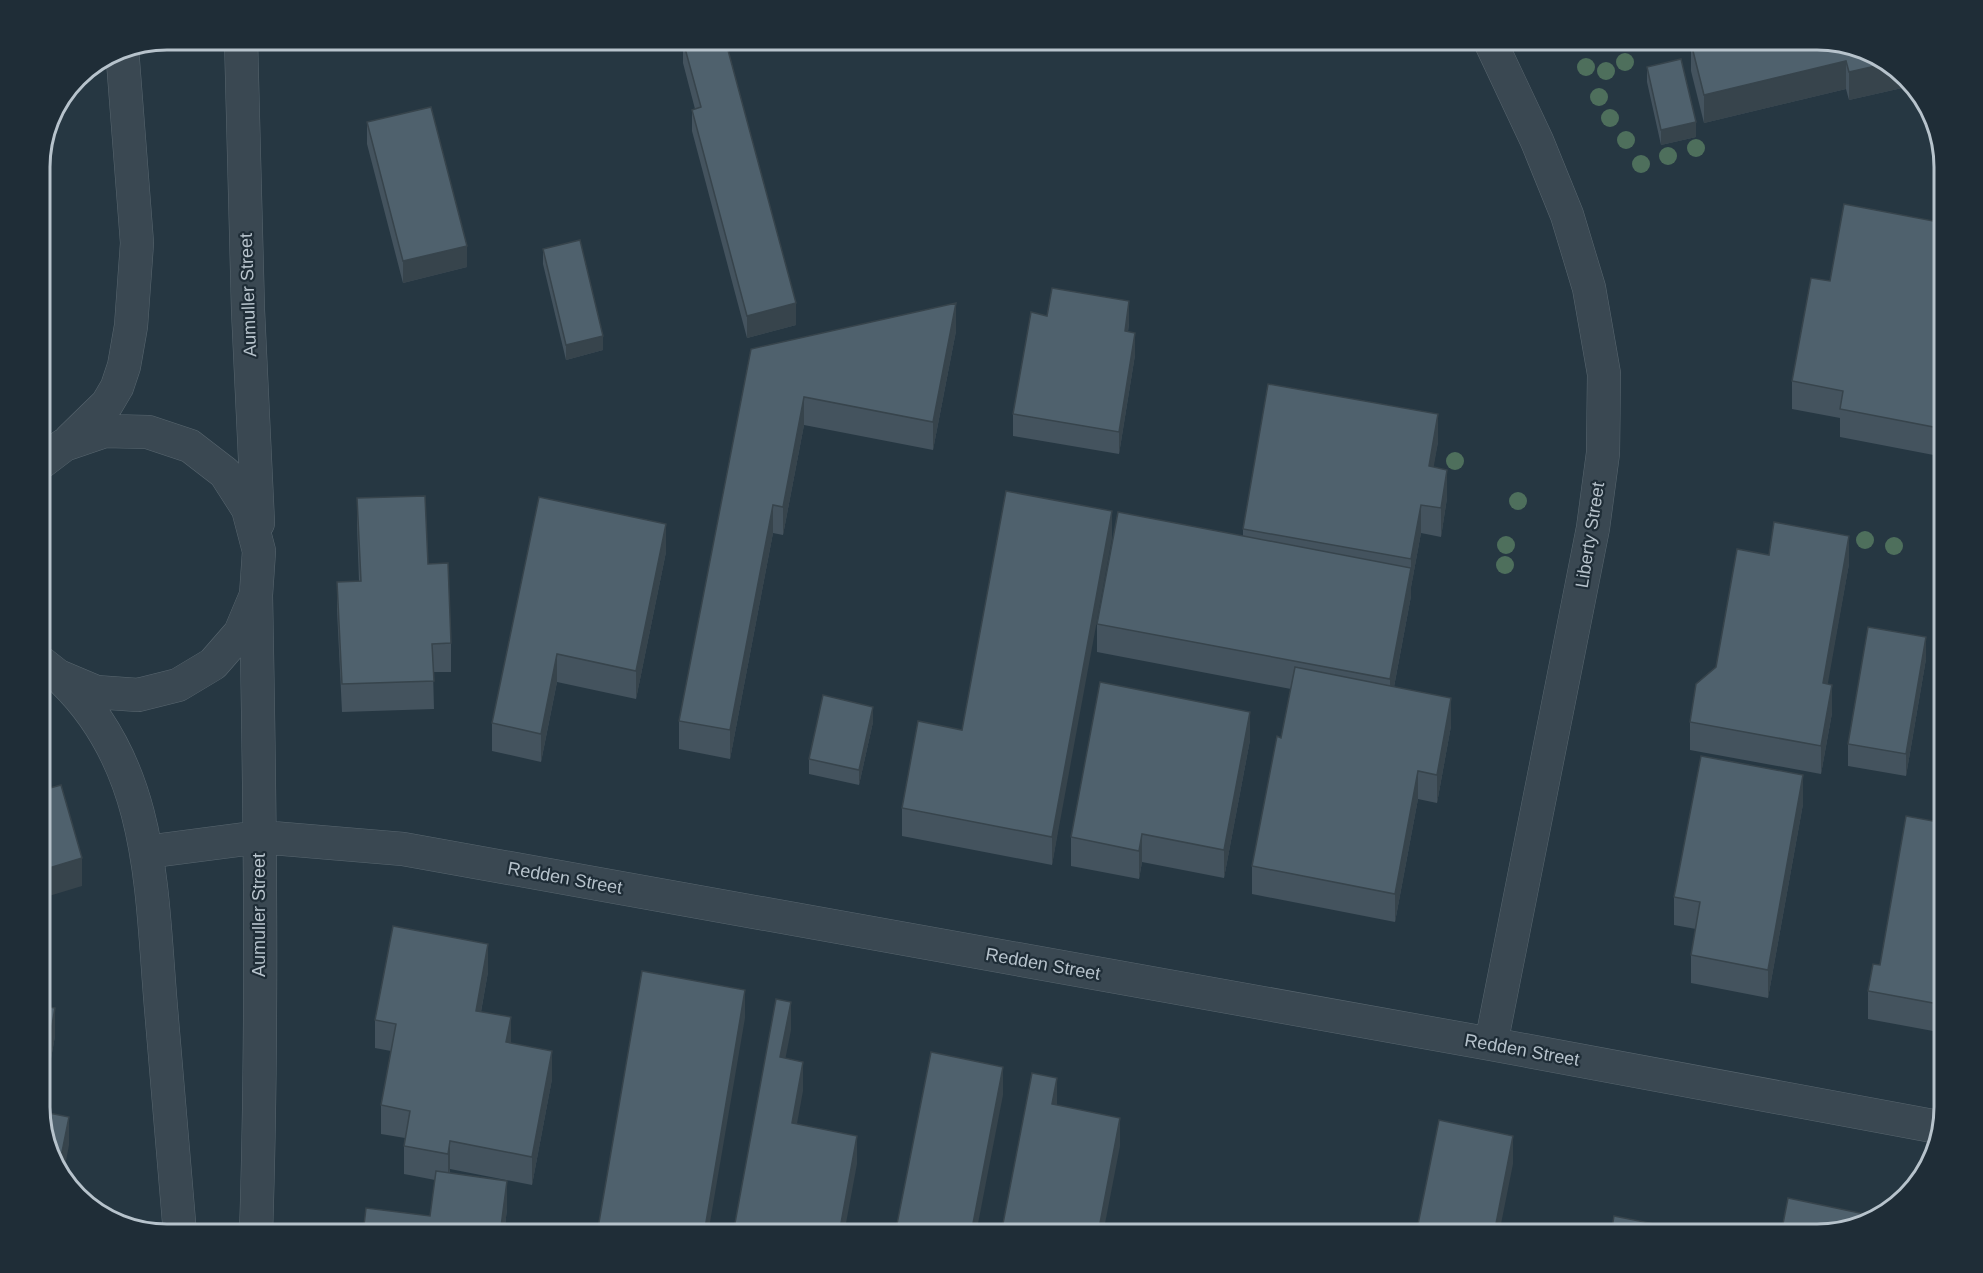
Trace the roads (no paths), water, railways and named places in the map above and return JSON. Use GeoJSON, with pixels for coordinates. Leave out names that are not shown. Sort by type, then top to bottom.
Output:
{"type":"FeatureCollection","features":[{"type":"Feature","properties":{"kind":"street","name":"Aumuller Street"},"geometry":{"type":"LineString","coordinates":[[241,50],[248,310],[259,551]]}},
{"type":"Feature","properties":{"kind":"street","name":"Liberty Street"},"geometry":{"type":"LineString","coordinates":[[1491,1044],[1593,528],[1603,453],[1604,374],[1589,288],[1567,215],[1537,141],[1494,50]]}},
{"type":"Feature","properties":{"kind":"street"},"geometry":{"type":"LineString","coordinates":[[52,455],[107,404],[117,387],[124,366],[131,326],[137,243],[123,59]]}},
{"type":"Feature","properties":{"kind":"street"},"geometry":{"type":"LineString","coordinates":[[50,669],[96,692],[138,695],[178,685],[213,664],[240,633],[256,595],[259,551],[248,509],[225,472],[190,446],[148,432],[105,431],[52,455]]}},
{"type":"Feature","properties":{"kind":"street","name":"Aumuller Street"},"geometry":{"type":"LineString","coordinates":[[256,595],[260,837],[259,1144],[256,1224]]}},
{"type":"Feature","properties":{"kind":"street"},"geometry":{"type":"LineString","coordinates":[[50,669],[81,698],[102,727],[124,770],[138,807],[152,900],[179,1224]]}},
{"type":"Feature","properties":{"kind":"street","name":"Redden Street"},"geometry":{"type":"LineString","coordinates":[[146,852],[260,837],[403,849],[1491,1044],[1931,1126]]}}]}
